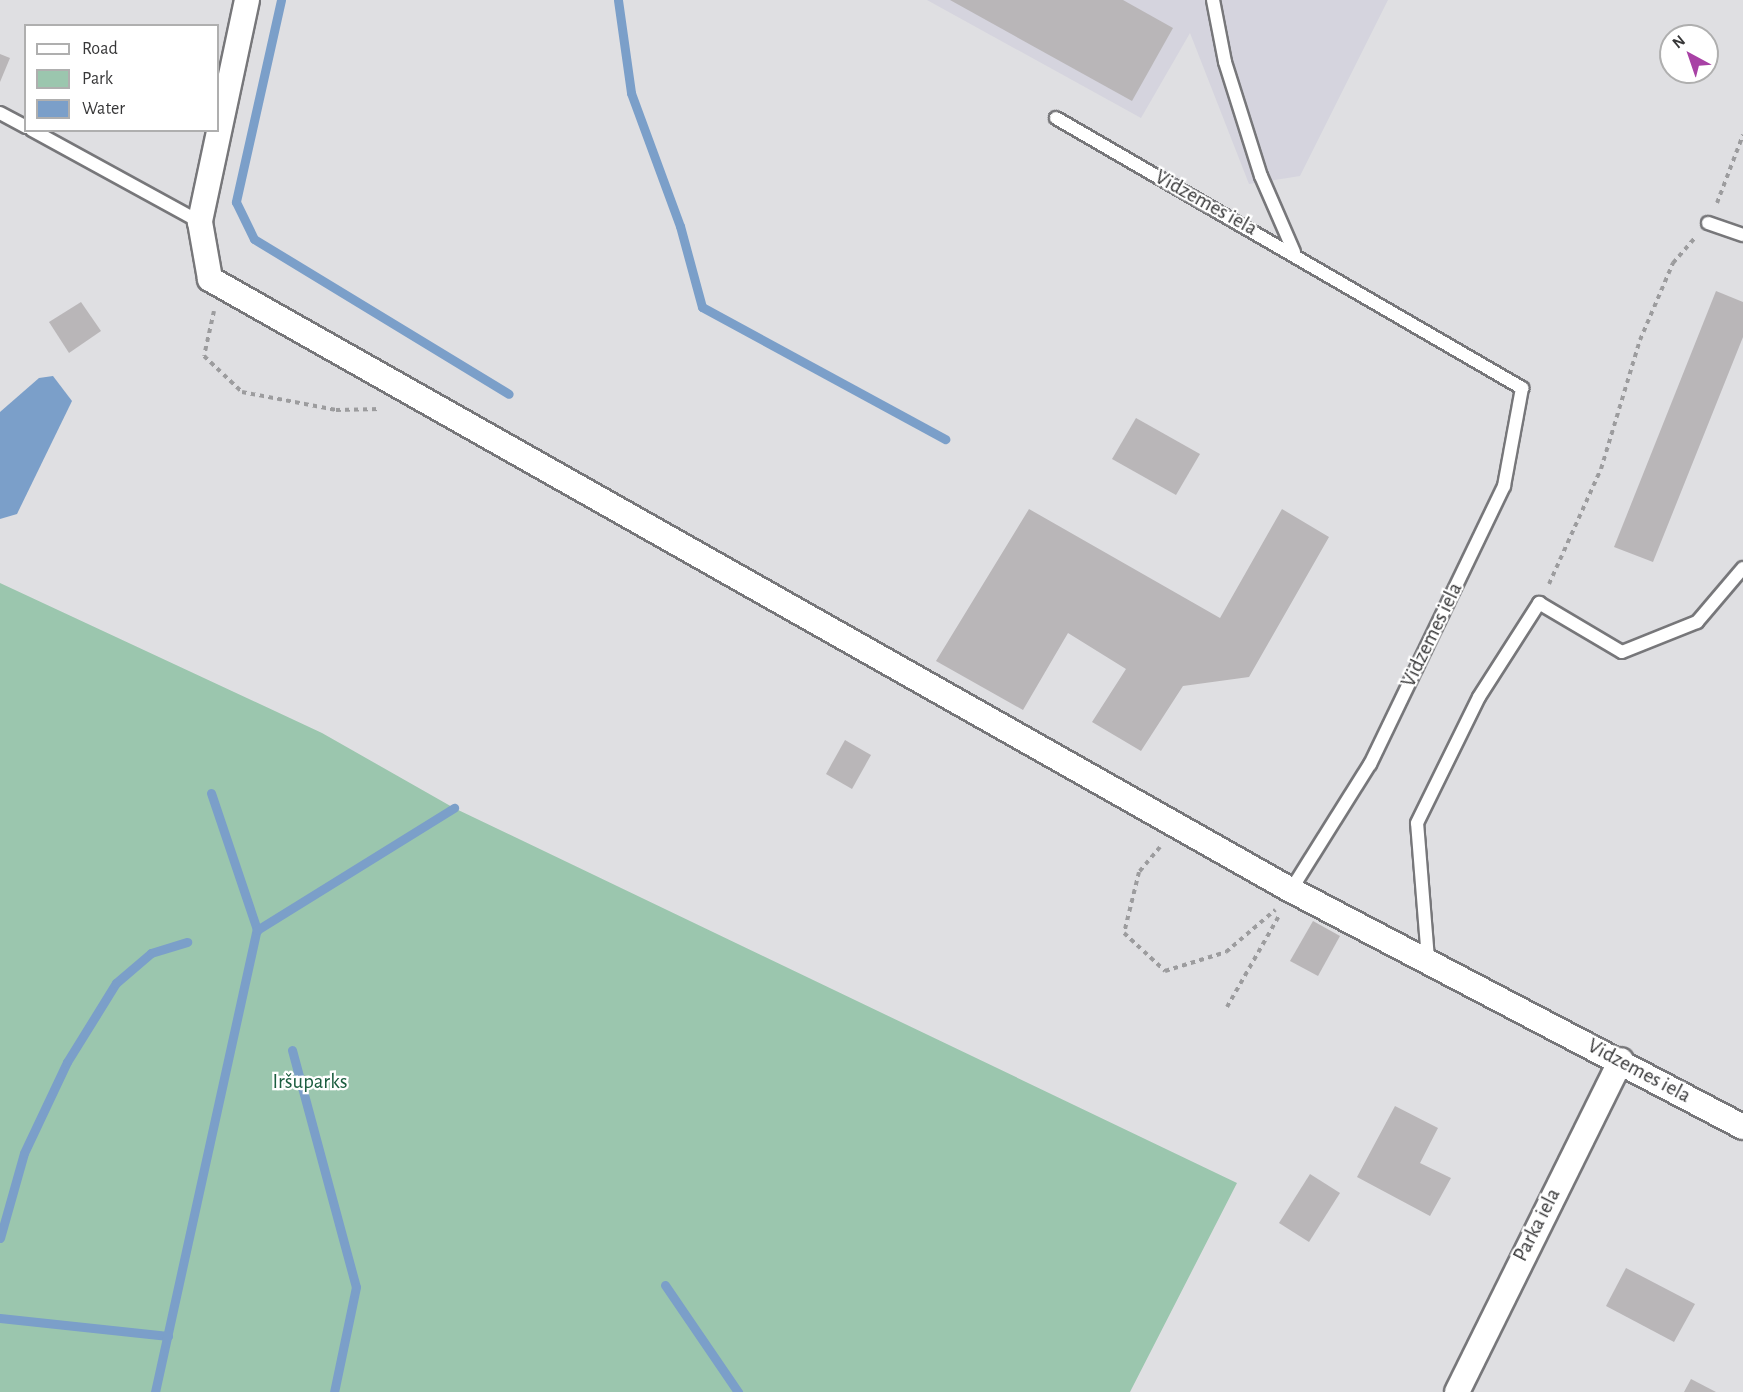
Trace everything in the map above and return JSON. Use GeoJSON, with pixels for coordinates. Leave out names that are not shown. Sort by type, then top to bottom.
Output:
{"type":"FeatureCollection","features":[{"type":"Feature","properties":{"kind":"street"},"geometry":{"type":"LineString","coordinates":[[247,0],[200,222],[210,279],[1291,890]]}},
{"type":"Feature","properties":{"kind":"street","name":"Vidzemes iela"},"geometry":{"type":"LineString","coordinates":[[1291,890],[1621,1060],[1743,1127]]}},
{"type":"Feature","properties":{"kind":"street","name":"Parka iela"},"geometry":{"type":"LineString","coordinates":[[1456,1392],[1621,1060]]}},
{"type":"Feature","properties":{"kind":"lane"},"geometry":{"type":"LineString","coordinates":[[1213,0],[1225,62],[1261,177],[1294,252]]}},
{"type":"Feature","properties":{"kind":"lane"},"geometry":{"type":"LineString","coordinates":[[0,113],[24,126]]}},
{"type":"Feature","properties":{"kind":"lane","name":"Vidzemes iela"},"geometry":{"type":"LineString","coordinates":[[1056,118],[1294,252],[1522,388],[1504,486],[1370,764],[1291,890]]}},
{"type":"Feature","properties":{"kind":"lane"},"geometry":{"type":"LineString","coordinates":[[36,132],[200,222]]}},
{"type":"Feature","properties":{"kind":"lane"},"geometry":{"type":"LineString","coordinates":[[1708,223],[1743,236]]}},
{"type":"Feature","properties":{"kind":"lane"},"geometry":{"type":"LineString","coordinates":[[1428,959],[1417,823],[1479,697],[1539,603],[1622,652],[1697,622],[1743,568]]}},
{"type":"Feature","properties":{"kind":"path"},"geometry":{"type":"LineString","coordinates":[[1539,603],[1602,469],[1640,340],[1672,263],[1708,223],[1743,135]]}},
{"type":"Feature","properties":{"kind":"path"},"geometry":{"type":"LineString","coordinates":[[231,290],[211,315],[204,356],[242,392],[336,410],[393,409]]}},
{"type":"Feature","properties":{"kind":"path"},"geometry":{"type":"LineString","coordinates":[[1177,825],[1139,872],[1124,933],[1165,972],[1226,952],[1269,918],[1291,890]]}},
{"type":"Feature","properties":{"kind":"path"},"geometry":{"type":"LineString","coordinates":[[1227,1007],[1291,890]]}},
{"type":"Feature","properties":{"kind":"shaded area"},"geometry":{"type":"Polygon","coordinates":[[[927,0],[1388,0],[1300,176],[1249,184],[1190,33],[1141,118],[927,0]]]}},
{"type":"Feature","properties":{"kind":"green space","name":"Iršuparks"},"geometry":{"type":"Polygon","coordinates":[[[0,583],[322,733],[454,808],[1237,1183],[1130,1392],[0,1392],[0,583]]]}},
{"type":"Feature","properties":{"kind":"water"},"geometry":{"type":"Polygon","coordinates":[[[53,376],[72,401],[17,514],[0,519],[0,412],[39,378],[53,376]]]}},
{"type":"Feature","properties":{"kind":"building"},"geometry":{"type":"Polygon","coordinates":[[[950,0],[1123,0],[1173,28],[1132,101],[950,0]]]}},
{"type":"Feature","properties":{"kind":"building"},"geometry":{"type":"Polygon","coordinates":[[[0,54],[10,58],[0,82],[0,54]]]}},
{"type":"Feature","properties":{"kind":"building"},"geometry":{"type":"Polygon","coordinates":[[[1716,291],[1743,302],[1743,337],[1653,562],[1614,547],[1716,291]]]}},
{"type":"Feature","properties":{"kind":"building"},"geometry":{"type":"Polygon","coordinates":[[[81,302],[101,331],[69,353],[49,322],[81,302]]]}},
{"type":"Feature","properties":{"kind":"building"},"geometry":{"type":"Polygon","coordinates":[[[1136,418],[1200,454],[1176,495],[1112,459],[1136,418]]]}},
{"type":"Feature","properties":{"kind":"building"},"geometry":{"type":"Polygon","coordinates":[[[1029,509],[1220,618],[1282,509],[1329,537],[1249,677],[1183,686],[1141,751],[1092,722],[1126,669],[1068,633],[1023,710],[936,661],[1029,509]]]}},
{"type":"Feature","properties":{"kind":"building"},"geometry":{"type":"Polygon","coordinates":[[[845,740],[871,755],[852,789],[826,774],[845,740]]]}},
{"type":"Feature","properties":{"kind":"building"},"geometry":{"type":"Polygon","coordinates":[[[1313,921],[1340,936],[1318,976],[1290,961],[1313,921]]]}},
{"type":"Feature","properties":{"kind":"building"},"geometry":{"type":"Polygon","coordinates":[[[1395,1106],[1438,1128],[1420,1163],[1451,1178],[1430,1216],[1357,1177],[1395,1106]]]}},
{"type":"Feature","properties":{"kind":"building"},"geometry":{"type":"Polygon","coordinates":[[[1310,1174],[1340,1193],[1309,1242],[1279,1223],[1310,1174]]]}},
{"type":"Feature","properties":{"kind":"building"},"geometry":{"type":"Polygon","coordinates":[[[1626,1268],[1695,1304],[1674,1342],[1606,1306],[1626,1268]]]}},
{"type":"Feature","properties":{"kind":"building"},"geometry":{"type":"Polygon","coordinates":[[[1691,1379],[1716,1392],[1684,1392],[1691,1379]]]}},
{"type":"Feature","properties":{"kind":"waterway"},"geometry":{"type":"LineString","coordinates":[[281,0],[236,202],[254,239],[509,394]]}},
{"type":"Feature","properties":{"kind":"waterway"},"geometry":{"type":"LineString","coordinates":[[618,0],[631,93],[680,226],[702,307],[945,439]]}},
{"type":"Feature","properties":{"kind":"waterway"},"geometry":{"type":"LineString","coordinates":[[211,793],[257,930]]}},
{"type":"Feature","properties":{"kind":"waterway"},"geometry":{"type":"LineString","coordinates":[[155,1392],[257,930],[454,808]]}},
{"type":"Feature","properties":{"kind":"waterway"},"geometry":{"type":"LineString","coordinates":[[0,1238],[24,1153],[67,1062],[116,983],[151,953],[187,942]]}},
{"type":"Feature","properties":{"kind":"waterway"},"geometry":{"type":"LineString","coordinates":[[292,1050],[356,1287],[334,1392]]}},
{"type":"Feature","properties":{"kind":"waterway"},"geometry":{"type":"LineString","coordinates":[[665,1285],[738,1392]]}},
{"type":"Feature","properties":{"kind":"waterway"},"geometry":{"type":"LineString","coordinates":[[0,1318],[168,1336]]}}]}
